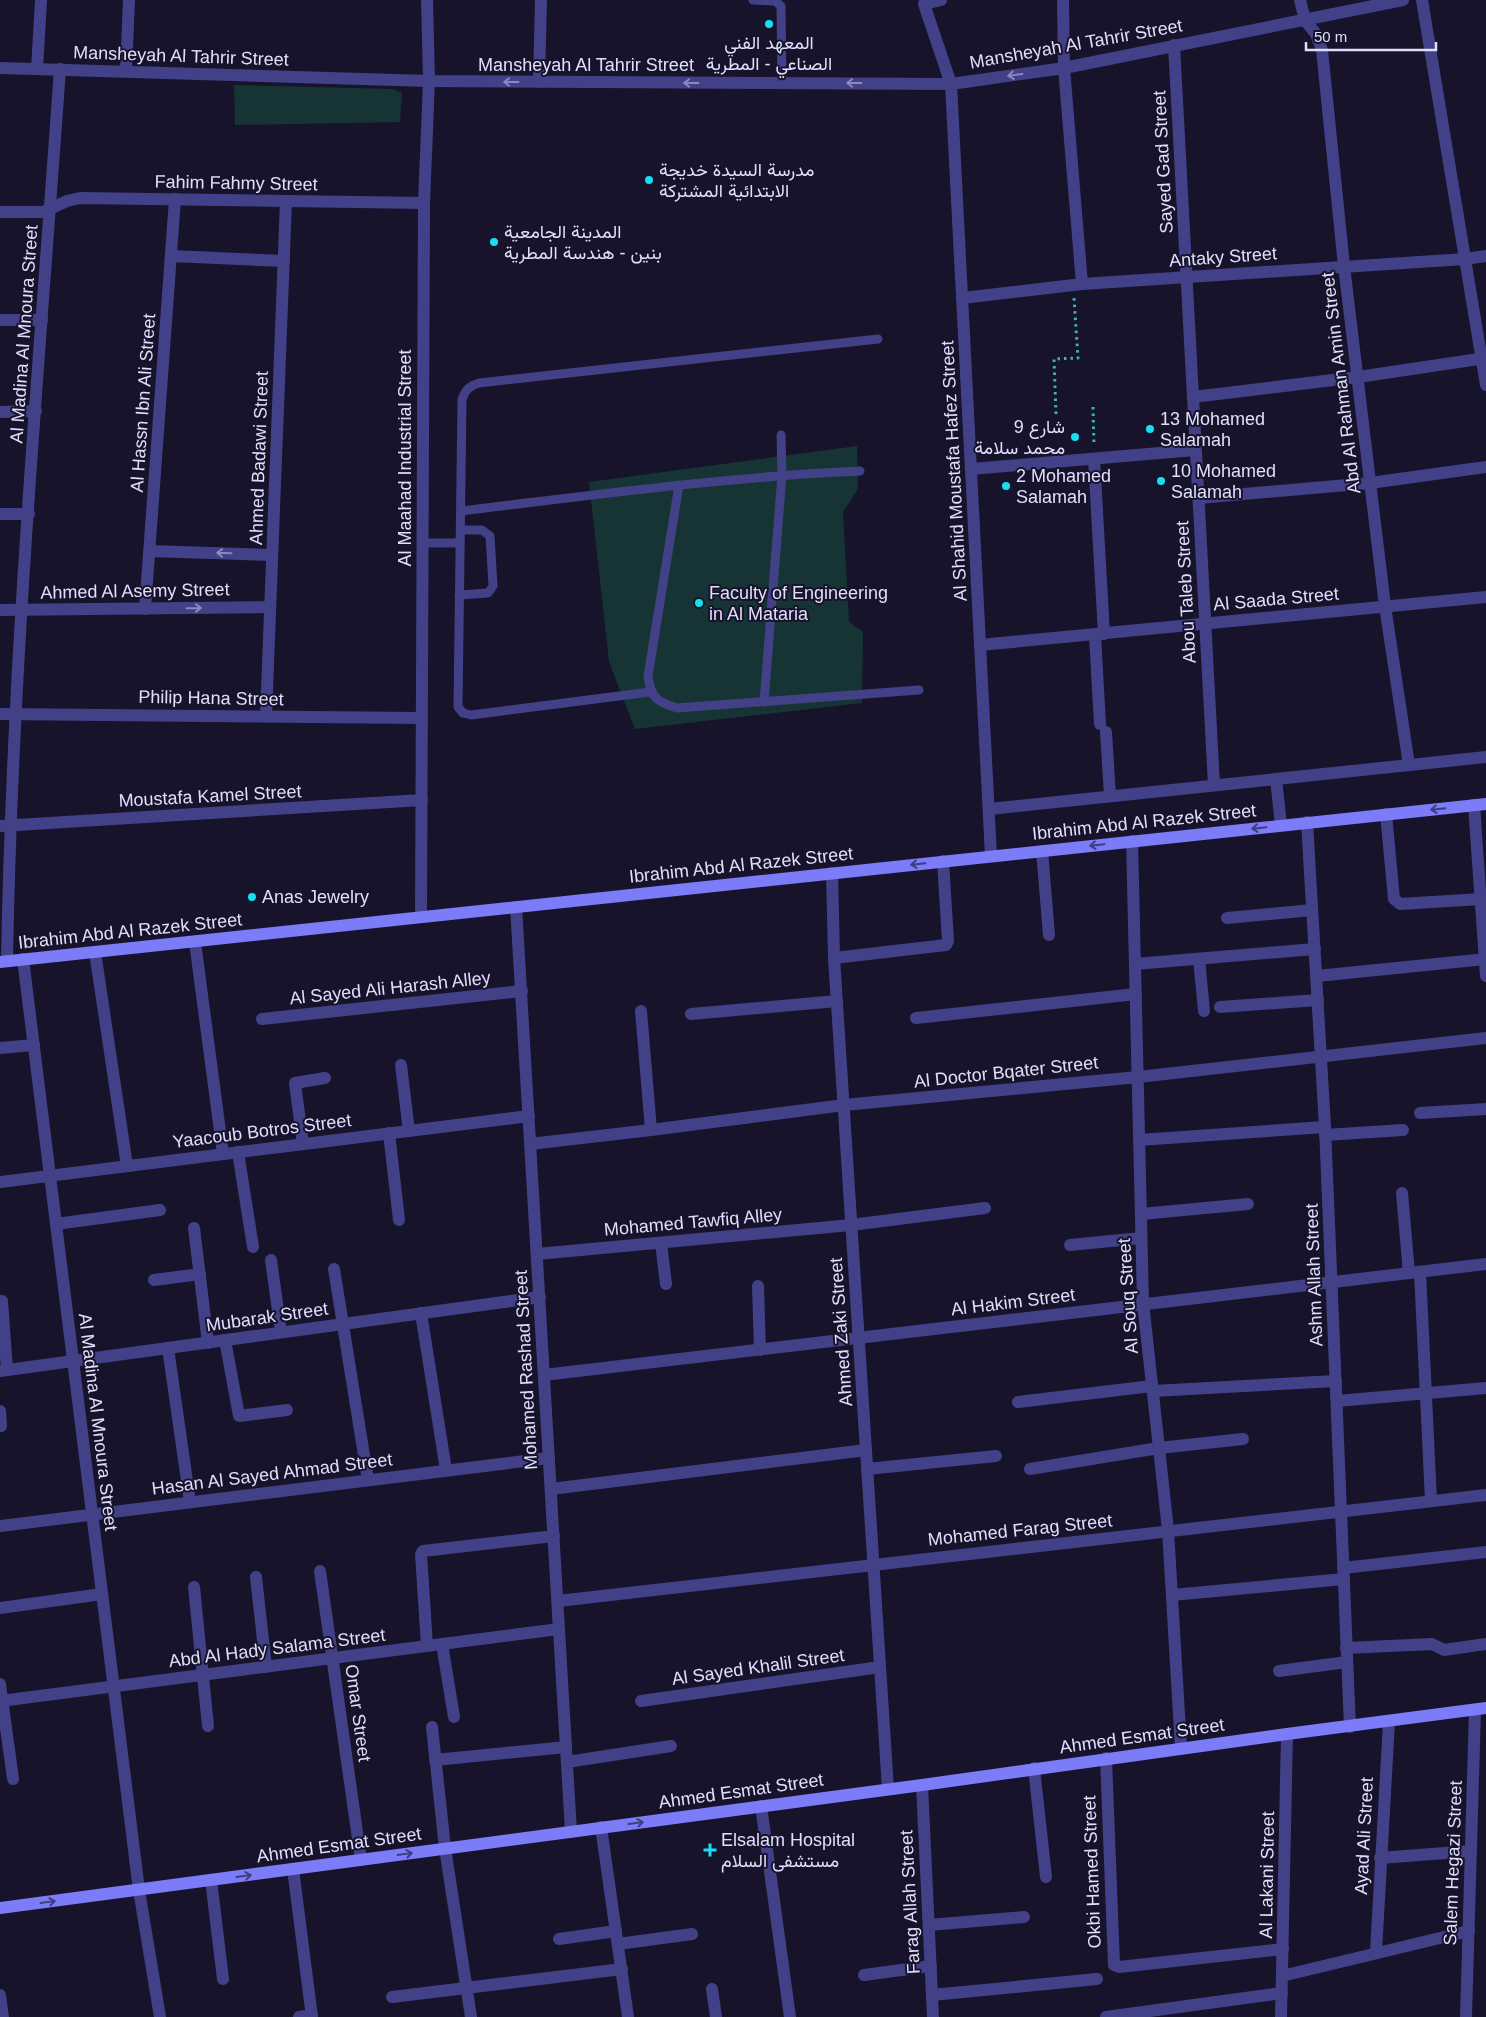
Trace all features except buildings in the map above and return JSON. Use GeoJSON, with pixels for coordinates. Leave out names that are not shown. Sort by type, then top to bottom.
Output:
{"type":"FeatureCollection","features":[{"type":"Feature","properties":{"kind":"main road","name":"Ibrahim Abd Al Razek Street"},"geometry":{"type":"LineString","coordinates":[[3,962],[1480,804]]}},
{"type":"Feature","properties":{"kind":"main road","name":"Ahmed Esmat Street"},"geometry":{"type":"LineString","coordinates":[[0,1908],[1480,1709]]}},
{"type":"Feature","properties":{"kind":"street"},"geometry":{"type":"LineString","coordinates":[[37,69],[41,0]]}},
{"type":"Feature","properties":{"kind":"street"},"geometry":{"type":"LineString","coordinates":[[126,71],[129,0]]}},
{"type":"Feature","properties":{"kind":"street","name":"Al Maahad Industrial Street"},"geometry":{"type":"LineString","coordinates":[[421,917],[424,203],[429,81],[427,0]]}},
{"type":"Feature","properties":{"kind":"street"},"geometry":{"type":"LineString","coordinates":[[539,82],[541,0]]}},
{"type":"Feature","properties":{"kind":"street","name":"Al Shahid Moustafa Hafez Street"},"geometry":{"type":"LineString","coordinates":[[940,0],[924,4],[951,84],[991,856]]}},
{"type":"Feature","properties":{"kind":"street"},"geometry":{"type":"LineString","coordinates":[[1063,0],[1064,68],[1078,285]]}},
{"type":"Feature","properties":{"kind":"street","name":"Abd Al Rahman Amin Street"},"geometry":{"type":"LineString","coordinates":[[1300,0],[1305,20],[1316,34],[1322,50],[1344,266],[1370,483],[1385,606],[1409,765]]}},
{"type":"Feature","properties":{"kind":"street","name":"Mansheyah Al Tahrir Street"},"geometry":{"type":"LineString","coordinates":[[0,68],[429,81],[951,84],[1064,68],[1404,0]]}},
{"type":"Feature","properties":{"kind":"street"},"geometry":{"type":"LineString","coordinates":[[1422,0],[1465,259],[1484,358],[1486,385]]}},
{"type":"Feature","properties":{"kind":"street","name":"Sayed Gad Street"},"geometry":{"type":"LineString","coordinates":[[1174,45],[1186,277]]}},
{"type":"Feature","properties":{"kind":"street","name":"Al Madina Al Mnoura Street"},"geometry":{"type":"LineString","coordinates":[[3,962],[5,826],[16,714],[60,69]]}},
{"type":"Feature","properties":{"kind":"street","name":"Fahim Fahmy Street"},"geometry":{"type":"LineString","coordinates":[[0,212],[42,212],[67,201],[80,198],[424,203]]}},
{"type":"Feature","properties":{"kind":"street","name":"Al Hassn Ibn Ali Street"},"geometry":{"type":"LineString","coordinates":[[145,608],[175,199]]}},
{"type":"Feature","properties":{"kind":"street","name":"Ahmed Badawi Street"},"geometry":{"type":"LineString","coordinates":[[266,716],[286,201]]}},
{"type":"Feature","properties":{"kind":"street"},"geometry":{"type":"LineString","coordinates":[[171,256],[284,261]]}},
{"type":"Feature","properties":{"kind":"street","name":"Antaky Street"},"geometry":{"type":"LineString","coordinates":[[962,298],[1078,285],[1465,259],[1486,256]]}},
{"type":"Feature","properties":{"kind":"street","name":"Abou Taleb Street"},"geometry":{"type":"LineString","coordinates":[[1186,277],[1214,785]]}},
{"type":"Feature","properties":{"kind":"street"},"geometry":{"type":"LineString","coordinates":[[0,320],[42,320]]}},
{"type":"Feature","properties":{"kind":"street"},"geometry":{"type":"LineString","coordinates":[[1193,397],[1358,377],[1484,358]]}},
{"type":"Feature","properties":{"kind":"street"},"geometry":{"type":"LineString","coordinates":[[0,412],[36,411]]}},
{"type":"Feature","properties":{"kind":"street"},"geometry":{"type":"LineString","coordinates":[[971,469],[1195,450]]}},
{"type":"Feature","properties":{"kind":"street"},"geometry":{"type":"LineString","coordinates":[[1094,459],[1103,728],[1110,796]]}},
{"type":"Feature","properties":{"kind":"street"},"geometry":{"type":"LineString","coordinates":[[1198,498],[1370,483],[1486,467]]}},
{"type":"Feature","properties":{"kind":"street"},"geometry":{"type":"LineString","coordinates":[[0,514],[29,514]]}},
{"type":"Feature","properties":{"kind":"street"},"geometry":{"type":"LineString","coordinates":[[150,551],[272,555]]}},
{"type":"Feature","properties":{"kind":"street","name":"Al Saada Street"},"geometry":{"type":"LineString","coordinates":[[980,645],[1486,597]]}},
{"type":"Feature","properties":{"kind":"street","name":"Ahmed Al Asemy Street"},"geometry":{"type":"LineString","coordinates":[[0,610],[270,607]]}},
{"type":"Feature","properties":{"kind":"street","name":"Philip Hana Street"},"geometry":{"type":"LineString","coordinates":[[0,714],[422,718]]}},
{"type":"Feature","properties":{"kind":"street","name":"Ibrahim Abd Al Razek Street"},"geometry":{"type":"LineString","coordinates":[[990,809],[1486,757]]}},
{"type":"Feature","properties":{"kind":"street"},"geometry":{"type":"LineString","coordinates":[[1276,779],[1281,825]]}},
{"type":"Feature","properties":{"kind":"street","name":"Moustafa Kamel Street"},"geometry":{"type":"LineString","coordinates":[[5,826],[422,800]]}},
{"type":"Feature","properties":{"kind":"street"},"geometry":{"type":"LineString","coordinates":[[1480,804],[1481,899],[1486,976]]}},
{"type":"Feature","properties":{"kind":"street"},"geometry":{"type":"LineString","coordinates":[[1386,814],[1394,899],[1396,902],[1400,904],[1481,899]]}},
{"type":"Feature","properties":{"kind":"street","name":"Ashm Allah Street"},"geometry":{"type":"LineString","coordinates":[[1307,822],[1325,1131],[1350,1727]]}},
{"type":"Feature","properties":{"kind":"street","name":"Al Souq Street"},"geometry":{"type":"LineString","coordinates":[[1132,841],[1143,1303],[1168,1530],[1182,1748]]}},
{"type":"Feature","properties":{"kind":"street"},"geometry":{"type":"LineString","coordinates":[[1042,851],[1049,935]]}},
{"type":"Feature","properties":{"kind":"street"},"geometry":{"type":"LineString","coordinates":[[834,958],[946,945],[948,941],[943,861]]}},
{"type":"Feature","properties":{"kind":"street","name":"Ahmed Zaki Street"},"geometry":{"type":"LineString","coordinates":[[832,873],[834,958],[888,1789]]}},
{"type":"Feature","properties":{"kind":"street","name":"Mohamed Rashad Street"},"geometry":{"type":"LineString","coordinates":[[516,907],[571,1832]]}},
{"type":"Feature","properties":{"kind":"street"},"geometry":{"type":"LineString","coordinates":[[1227,918],[1312,910]]}},
{"type":"Feature","properties":{"kind":"street"},"geometry":{"type":"LineString","coordinates":[[195,942],[224,1154]]}},
{"type":"Feature","properties":{"kind":"street"},"geometry":{"type":"LineString","coordinates":[[1136,964],[1315,949]]}},
{"type":"Feature","properties":{"kind":"street"},"geometry":{"type":"LineString","coordinates":[[95,952],[127,1166]]}},
{"type":"Feature","properties":{"kind":"street","name":"Al Madina Al Mnoura Street"},"geometry":{"type":"LineString","coordinates":[[23,959],[139,1890],[160,2017]]}},
{"type":"Feature","properties":{"kind":"street"},"geometry":{"type":"LineString","coordinates":[[1199,959],[1204,1012]]}},
{"type":"Feature","properties":{"kind":"street"},"geometry":{"type":"LineString","coordinates":[[1316,976],[1485,959]]}},
{"type":"Feature","properties":{"kind":"street","name":"Al Sayed Ali Harash Alley"},"geometry":{"type":"LineString","coordinates":[[262,1019],[522,991]]}},
{"type":"Feature","properties":{"kind":"street"},"geometry":{"type":"LineString","coordinates":[[916,1018],[1136,994]]}},
{"type":"Feature","properties":{"kind":"street"},"geometry":{"type":"LineString","coordinates":[[1220,1007],[1318,1000]]}},
{"type":"Feature","properties":{"kind":"street"},"geometry":{"type":"LineString","coordinates":[[692,1014],[837,1001]]}},
{"type":"Feature","properties":{"kind":"street"},"geometry":{"type":"LineString","coordinates":[[641,1011],[651,1130]]}},
{"type":"Feature","properties":{"kind":"street","name":"Al Doctor Bqater Street"},"geometry":{"type":"LineString","coordinates":[[530,1144],[844,1105],[1138,1077],[1486,1038]]}},
{"type":"Feature","properties":{"kind":"street"},"geometry":{"type":"LineString","coordinates":[[0,1048],[34,1045]]}},
{"type":"Feature","properties":{"kind":"street"},"geometry":{"type":"LineString","coordinates":[[401,1065],[409,1131]]}},
{"type":"Feature","properties":{"kind":"street"},"geometry":{"type":"LineString","coordinates":[[303,1144],[295,1082],[325,1078]]}},
{"type":"Feature","properties":{"kind":"street"},"geometry":{"type":"LineString","coordinates":[[1420,1112],[1486,1109]]}},
{"type":"Feature","properties":{"kind":"street","name":"Yaacoub Botros Street"},"geometry":{"type":"LineString","coordinates":[[0,1182],[529,1116]]}},
{"type":"Feature","properties":{"kind":"street"},"geometry":{"type":"LineString","coordinates":[[1139,1140],[1325,1131],[1402,1130]]}},
{"type":"Feature","properties":{"kind":"street"},"geometry":{"type":"LineString","coordinates":[[389,1133],[399,1220]]}},
{"type":"Feature","properties":{"kind":"street"},"geometry":{"type":"LineString","coordinates":[[238,1152],[253,1247]]}},
{"type":"Feature","properties":{"kind":"street"},"geometry":{"type":"LineString","coordinates":[[1402,1193],[1414,1272],[1426,1393],[1431,1501]]}},
{"type":"Feature","properties":{"kind":"street"},"geometry":{"type":"LineString","coordinates":[[1141,1214],[1248,1204]]}},
{"type":"Feature","properties":{"kind":"street","name":"Mohamed Tawfiq Alley"},"geometry":{"type":"LineString","coordinates":[[537,1254],[852,1225],[985,1208]]}},
{"type":"Feature","properties":{"kind":"street"},"geometry":{"type":"LineString","coordinates":[[56,1224],[160,1210]]}},
{"type":"Feature","properties":{"kind":"street"},"geometry":{"type":"LineString","coordinates":[[194,1228],[208,1343]]}},
{"type":"Feature","properties":{"kind":"street"},"geometry":{"type":"LineString","coordinates":[[1070,1245],[1141,1238]]}},
{"type":"Feature","properties":{"kind":"street"},"geometry":{"type":"LineString","coordinates":[[661,1243],[666,1284]]}},
{"type":"Feature","properties":{"kind":"street"},"geometry":{"type":"LineString","coordinates":[[271,1260],[281,1332]]}},
{"type":"Feature","properties":{"kind":"street","name":"Al Hakim Street"},"geometry":{"type":"LineString","coordinates":[[544,1375],[1486,1264]]}},
{"type":"Feature","properties":{"kind":"street"},"geometry":{"type":"LineString","coordinates":[[334,1269],[368,1480]]}},
{"type":"Feature","properties":{"kind":"street"},"geometry":{"type":"LineString","coordinates":[[154,1280],[200,1274]]}},
{"type":"Feature","properties":{"kind":"street"},"geometry":{"type":"LineString","coordinates":[[758,1286],[760,1350]]}},
{"type":"Feature","properties":{"kind":"street","name":"Mubarak Street"},"geometry":{"type":"LineString","coordinates":[[4,1371],[540,1297]]}},
{"type":"Feature","properties":{"kind":"street"},"geometry":{"type":"LineString","coordinates":[[2,1301],[4,1371]]}},
{"type":"Feature","properties":{"kind":"street"},"geometry":{"type":"LineString","coordinates":[[421,1313],[446,1470]]}},
{"type":"Feature","properties":{"kind":"street"},"geometry":{"type":"LineString","coordinates":[[225,1340],[239,1416],[287,1410]]}},
{"type":"Feature","properties":{"kind":"street"},"geometry":{"type":"LineString","coordinates":[[168,1348],[190,1502]]}},
{"type":"Feature","properties":{"kind":"street"},"geometry":{"type":"LineString","coordinates":[[1018,1402],[1152,1389],[1336,1381]]}},
{"type":"Feature","properties":{"kind":"street"},"geometry":{"type":"LineString","coordinates":[[1337,1401],[1486,1388]]}},
{"type":"Feature","properties":{"kind":"street"},"geometry":{"type":"LineString","coordinates":[[0,1411],[2,1426]]}},
{"type":"Feature","properties":{"kind":"street"},"geometry":{"type":"LineString","coordinates":[[1030,1469],[1159,1448],[1243,1439]]}},
{"type":"Feature","properties":{"kind":"street"},"geometry":{"type":"LineString","coordinates":[[551,1488],[866,1450]]}},
{"type":"Feature","properties":{"kind":"street"},"geometry":{"type":"LineString","coordinates":[[867,1469],[996,1456]]}},
{"type":"Feature","properties":{"kind":"street","name":"Hasan Al Sayed Ahmad Street"},"geometry":{"type":"LineString","coordinates":[[0,1526],[549,1458]]}},
{"type":"Feature","properties":{"kind":"street","name":"Mohamed Farag Street"},"geometry":{"type":"LineString","coordinates":[[558,1601],[1486,1495]]}},
{"type":"Feature","properties":{"kind":"street"},"geometry":{"type":"LineString","coordinates":[[427,1646],[421,1554],[423,1551],[554,1536]]}},
{"type":"Feature","properties":{"kind":"street"},"geometry":{"type":"LineString","coordinates":[[1172,1595],[1344,1573],[1486,1552]]}},
{"type":"Feature","properties":{"kind":"street","name":"Omar Street"},"geometry":{"type":"LineString","coordinates":[[320,1571],[361,1860]]}},
{"type":"Feature","properties":{"kind":"street"},"geometry":{"type":"LineString","coordinates":[[256,1577],[266,1667]]}},
{"type":"Feature","properties":{"kind":"street"},"geometry":{"type":"LineString","coordinates":[[194,1587],[208,1726]]}},
{"type":"Feature","properties":{"kind":"street"},"geometry":{"type":"LineString","coordinates":[[0,1608],[102,1594]]}},
{"type":"Feature","properties":{"kind":"street","name":"Abd Al Hady Salama Street"},"geometry":{"type":"LineString","coordinates":[[1,1701],[559,1629]]}},
{"type":"Feature","properties":{"kind":"street"},"geometry":{"type":"LineString","coordinates":[[442,1644],[454,1717]]}},
{"type":"Feature","properties":{"kind":"street"},"geometry":{"type":"LineString","coordinates":[[1346,1648],[1432,1644],[1444,1650],[1486,1644]]}},
{"type":"Feature","properties":{"kind":"street"},"geometry":{"type":"LineString","coordinates":[[1279,1671],[1347,1662]]}},
{"type":"Feature","properties":{"kind":"street","name":"Al Sayed Khalil Street"},"geometry":{"type":"LineString","coordinates":[[641,1701],[880,1667]]}},
{"type":"Feature","properties":{"kind":"street"},"geometry":{"type":"LineString","coordinates":[[0,1684],[13,1779]]}},
{"type":"Feature","properties":{"kind":"street","name":"Salem Hegazi Street"},"geometry":{"type":"LineString","coordinates":[[1466,2017],[1471,1851],[1480,1709]]}},
{"type":"Feature","properties":{"kind":"street","name":"Ayad Ali Street"},"geometry":{"type":"LineString","coordinates":[[1376,1952],[1389,1722]]}},
{"type":"Feature","properties":{"kind":"street"},"geometry":{"type":"LineString","coordinates":[[432,1727],[445,1848],[471,2017]]}},
{"type":"Feature","properties":{"kind":"street","name":"Al Lakani Street"},"geometry":{"type":"LineString","coordinates":[[1281,2017],[1287,1734]]}},
{"type":"Feature","properties":{"kind":"street"},"geometry":{"type":"LineString","coordinates":[[567,1762],[671,1746]]}},
{"type":"Feature","properties":{"kind":"street"},"geometry":{"type":"LineString","coordinates":[[435,1760],[566,1747]]}},
{"type":"Feature","properties":{"kind":"street","name":"Okbi Hamed Street"},"geometry":{"type":"LineString","coordinates":[[1106,1758],[1114,1965],[1119,1967],[1283,1949]]}},
{"type":"Feature","properties":{"kind":"street"},"geometry":{"type":"LineString","coordinates":[[1034,1768],[1046,1877]]}},
{"type":"Feature","properties":{"kind":"street","name":"Farag Allah Street"},"geometry":{"type":"LineString","coordinates":[[922,1785],[933,2017]]}},
{"type":"Feature","properties":{"kind":"street"},"geometry":{"type":"LineString","coordinates":[[760,1806],[790,2017]]}},
{"type":"Feature","properties":{"kind":"street"},"geometry":{"type":"LineString","coordinates":[[601,1827],[628,2017]]}},
{"type":"Feature","properties":{"kind":"street"},"geometry":{"type":"LineString","coordinates":[[1380,1858],[1471,1851]]}},
{"type":"Feature","properties":{"kind":"street"},"geometry":{"type":"LineString","coordinates":[[293,1869],[312,2016],[299,2017]]}},
{"type":"Feature","properties":{"kind":"street"},"geometry":{"type":"LineString","coordinates":[[211,1880],[223,1978]]}},
{"type":"Feature","properties":{"kind":"street"},"geometry":{"type":"LineString","coordinates":[[929,1925],[1024,1917]]}},
{"type":"Feature","properties":{"kind":"street"},"geometry":{"type":"LineString","coordinates":[[559,1939],[616,1931]]}},
{"type":"Feature","properties":{"kind":"street"},"geometry":{"type":"LineString","coordinates":[[1282,1976],[1468,1931]]}},
{"type":"Feature","properties":{"kind":"street"},"geometry":{"type":"LineString","coordinates":[[618,1944],[692,1934]]}},
{"type":"Feature","properties":{"kind":"street"},"geometry":{"type":"LineString","coordinates":[[864,1975],[931,1966]]}},
{"type":"Feature","properties":{"kind":"street"},"geometry":{"type":"LineString","coordinates":[[392,1997],[622,1969]]}},
{"type":"Feature","properties":{"kind":"street"},"geometry":{"type":"LineString","coordinates":[[932,1995],[1097,1979]]}},
{"type":"Feature","properties":{"kind":"street"},"geometry":{"type":"LineString","coordinates":[[712,1989],[716,2017]]}},
{"type":"Feature","properties":{"kind":"street"},"geometry":{"type":"LineString","coordinates":[[1106,2017],[1147,2014],[1282,1993]]}},
{"type":"Feature","properties":{"kind":"street"},"geometry":{"type":"LineString","coordinates":[[0,1994],[3,2017]]}},
{"type":"Feature","properties":{"kind":"lane"},"geometry":{"type":"LineString","coordinates":[[753,0],[775,1],[781,6],[782,83]]}},
{"type":"Feature","properties":{"kind":"lane"},"geometry":{"type":"LineString","coordinates":[[650,692],[471,715],[463,713],[458,707],[462,400],[464,392],[470,385],[479,383],[878,339]]}},
{"type":"Feature","properties":{"kind":"lane"},"geometry":{"type":"LineString","coordinates":[[764,702],[782,474],[781,436]]}},
{"type":"Feature","properties":{"kind":"lane"},"geometry":{"type":"LineString","coordinates":[[461,511],[782,474],[860,470]]}},
{"type":"Feature","properties":{"kind":"lane"},"geometry":{"type":"LineString","coordinates":[[679,485],[648,676],[650,692],[661,704],[677,708],[919,690]]}},
{"type":"Feature","properties":{"kind":"lane"},"geometry":{"type":"LineString","coordinates":[[459,595],[488,593],[493,586],[490,536],[482,530],[461,530]]}},
{"type":"Feature","properties":{"kind":"lane"},"geometry":{"type":"LineString","coordinates":[[423,544],[460,543]]}},
{"type":"Feature","properties":{"kind":"path"},"geometry":{"type":"LineString","coordinates":[[1056,414],[1054,358],[1078,358],[1078,285]]}},
{"type":"Feature","properties":{"kind":"path"},"geometry":{"type":"LineString","coordinates":[[1093,407],[1094,459]]}},
{"type":"Feature","properties":{"kind":"green space"},"geometry":{"type":"Polygon","coordinates":[[[234,85],[393,89],[402,93],[400,122],[235,125],[234,85]]]}},
{"type":"Feature","properties":{"kind":"green space"},"geometry":{"type":"Polygon","coordinates":[[[857,446],[858,489],[843,512],[849,622],[863,632],[862,703],[635,729],[609,662],[589,482],[857,446]]]}},
{"type":"Feature","properties":{"kind":"place","name":"المعهد الفني الصناعي - المطرية"},"geometry":{"type":"Point","coordinates":[769,24]}},
{"type":"Feature","properties":{"kind":"place","name":"مدرسة السيدة خديجة الابتدائية المشتركة"},"geometry":{"type":"Point","coordinates":[649,180]}},
{"type":"Feature","properties":{"kind":"place","name":"المدينة الجامعية بنين - هندسة المطرية"},"geometry":{"type":"Point","coordinates":[494,242]}},
{"type":"Feature","properties":{"kind":"place","name":"13 Mohamed Salamah"},"geometry":{"type":"Point","coordinates":[1150,429]}},
{"type":"Feature","properties":{"kind":"place","name":"9 شارع محمد سلامة"},"geometry":{"type":"Point","coordinates":[1075,437]}},
{"type":"Feature","properties":{"kind":"place","name":"10 Mohamed Salamah"},"geometry":{"type":"Point","coordinates":[1161,481]}},
{"type":"Feature","properties":{"kind":"place","name":"2 Mohamed Salamah"},"geometry":{"type":"Point","coordinates":[1006,486]}},
{"type":"Feature","properties":{"kind":"place","name":"Faculty of Engineering in Al Mataria"},"geometry":{"type":"Point","coordinates":[699,603]}},
{"type":"Feature","properties":{"kind":"place","name":"Anas Jewelry"},"geometry":{"type":"Point","coordinates":[252,897]}},
{"type":"Feature","properties":{"kind":"place","name":"Elsalam Hospital مستشفى السلام"},"geometry":{"type":"Point","coordinates":[710,1850]}}]}
